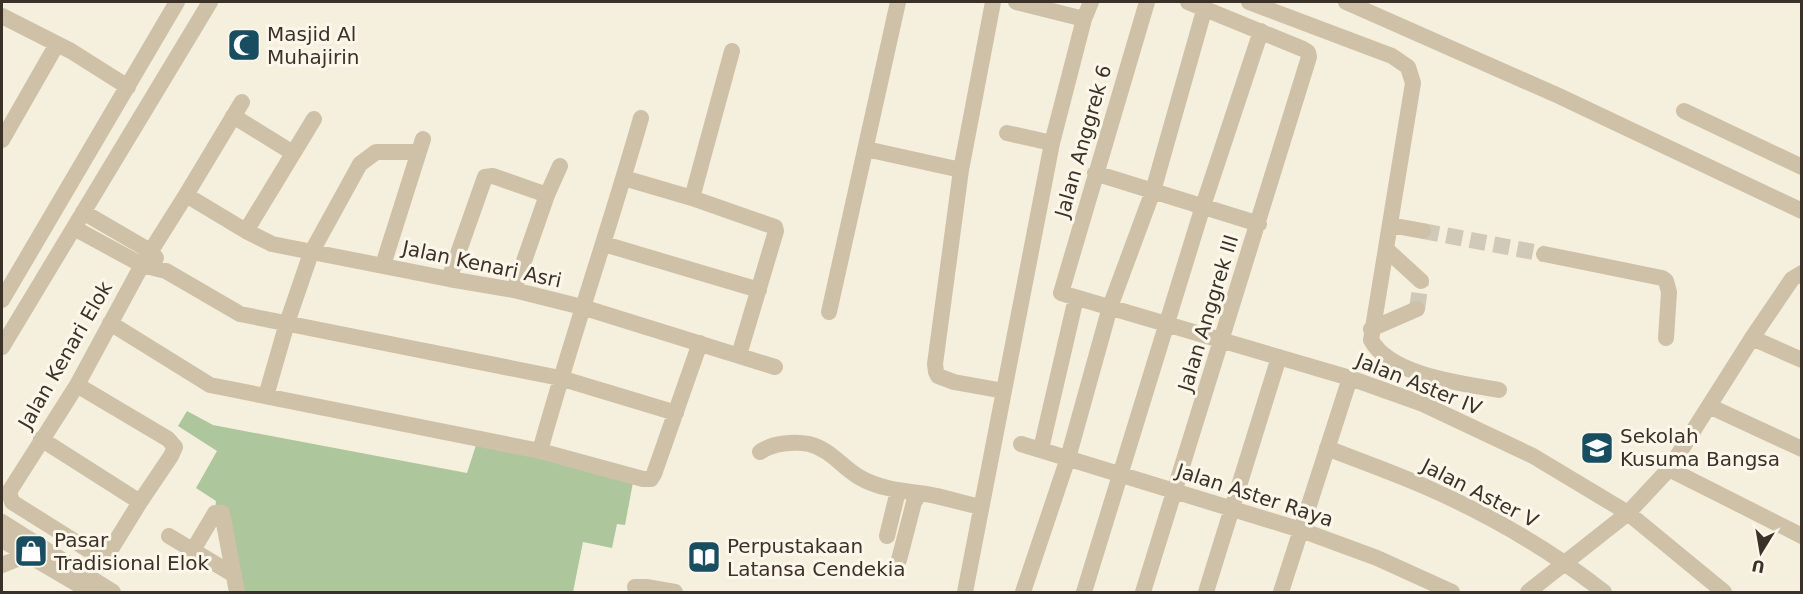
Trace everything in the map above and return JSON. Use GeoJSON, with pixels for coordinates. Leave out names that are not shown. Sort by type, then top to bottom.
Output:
{"type":"FeatureCollection","features":[{"type":"Feature","properties":{"kind":"street"},"geometry":{"type":"LineString","coordinates":[[2,300],[177,2]]}},
{"type":"Feature","properties":{"kind":"street"},"geometry":{"type":"LineString","coordinates":[[4,337],[79,219],[210,2]]}},
{"type":"Feature","properties":{"kind":"street"},"geometry":{"type":"LineString","coordinates":[[829,312],[898,2]]}},
{"type":"Feature","properties":{"kind":"street"},"geometry":{"type":"LineString","coordinates":[[993,2],[961,170],[936,372],[938,376],[954,382],[1004,391]]}},
{"type":"Feature","properties":{"kind":"street"},"geometry":{"type":"LineString","coordinates":[[1016,2],[1084,19]]}},
{"type":"Feature","properties":{"kind":"street"},"geometry":{"type":"LineString","coordinates":[[965,592],[1052,143],[1084,19],[1091,2]]}},
{"type":"Feature","properties":{"kind":"street","name":"Jalan Anggrek 6"},"geometry":{"type":"LineString","coordinates":[[1041,449],[1068,295],[1095,173],[1147,2]]}},
{"type":"Feature","properties":{"kind":"street"},"geometry":{"type":"LineString","coordinates":[[1084,592],[1203,206],[1261,31],[1188,2]]}},
{"type":"Feature","properties":{"kind":"street"},"geometry":{"type":"LineString","coordinates":[[1249,2],[1392,56],[1408,67],[1413,82],[1371,339],[1374,346],[1417,374],[1499,390]]}},
{"type":"Feature","properties":{"kind":"street"},"geometry":{"type":"LineString","coordinates":[[1346,2],[1569,101],[1802,211]]}},
{"type":"Feature","properties":{"kind":"street"},"geometry":{"type":"LineString","coordinates":[[1023,592],[1068,458],[1110,307],[1154,191],[1205,8]]}},
{"type":"Feature","properties":{"kind":"street"},"geometry":{"type":"LineString","coordinates":[[2,16],[57,44],[128,87]]}},
{"type":"Feature","properties":{"kind":"street","name":"Jalan Anggrek III"},"geometry":{"type":"LineString","coordinates":[[1143,592],[1309,57],[1308,52],[1303,49],[1261,31]]}},
{"type":"Feature","properties":{"kind":"street"},"geometry":{"type":"LineString","coordinates":[[2,140],[57,44]]}},
{"type":"Feature","properties":{"kind":"street"},"geometry":{"type":"LineString","coordinates":[[692,198],[732,51]]}},
{"type":"Feature","properties":{"kind":"street","name":"Jalan Kenari Elok"},"geometry":{"type":"LineString","coordinates":[[140,502],[104,557],[98,556],[12,502],[9,492],[77,384],[146,258],[238,109],[293,153]]}},
{"type":"Feature","properties":{"kind":"street"},"geometry":{"type":"LineString","coordinates":[[1684,111],[1802,167]]}},
{"type":"Feature","properties":{"kind":"street"},"geometry":{"type":"LineString","coordinates":[[246,231],[314,118]]}},
{"type":"Feature","properties":{"kind":"street"},"geometry":{"type":"LineString","coordinates":[[540,452],[560,378],[604,244],[641,118]]}},
{"type":"Feature","properties":{"kind":"street"},"geometry":{"type":"LineString","coordinates":[[1007,133],[1052,143]]}},
{"type":"Feature","properties":{"kind":"street"},"geometry":{"type":"LineString","coordinates":[[266,396],[287,323],[311,253],[360,164],[376,152],[421,145],[383,265]]}},
{"type":"Feature","properties":{"kind":"street"},"geometry":{"type":"LineString","coordinates":[[866,149],[961,170]]}},
{"type":"Feature","properties":{"kind":"street"},"geometry":{"type":"LineString","coordinates":[[514,290],[547,195],[560,166]]}},
{"type":"Feature","properties":{"kind":"street"},"geometry":{"type":"LineString","coordinates":[[1095,173],[1259,224]]}},
{"type":"Feature","properties":{"kind":"street"},"geometry":{"type":"LineString","coordinates":[[449,279],[485,177],[493,176],[547,195]]}},
{"type":"Feature","properties":{"kind":"street"},"geometry":{"type":"LineString","coordinates":[[624,178],[692,198],[775,227],[776,231],[739,355]]}},
{"type":"Feature","properties":{"kind":"street","name":"Jalan Kenari Asri"},"geometry":{"type":"LineString","coordinates":[[186,195],[272,244],[514,290],[582,307],[775,366]]}},
{"type":"Feature","properties":{"kind":"street"},"geometry":{"type":"LineString","coordinates":[[58,207],[240,314],[560,378],[676,413]]}},
{"type":"Feature","properties":{"kind":"street"},"geometry":{"type":"LineString","coordinates":[[1389,225],[1423,231]]}},
{"type":"Feature","properties":{"kind":"street"},"geometry":{"type":"LineString","coordinates":[[604,244],[759,290]]}},
{"type":"Feature","properties":{"kind":"street"},"geometry":{"type":"LineString","coordinates":[[1386,249],[1421,281]]}},
{"type":"Feature","properties":{"kind":"street"},"geometry":{"type":"LineString","coordinates":[[1544,254],[1662,278],[1666,281],[1670,292],[1666,338]]}},
{"type":"Feature","properties":{"kind":"street"},"geometry":{"type":"LineString","coordinates":[[1528,592],[1628,513],[1670,469],[1752,338],[1792,279],[1802,273]]}},
{"type":"Feature","properties":{"kind":"street","name":"Jalan Aster IV"},"geometry":{"type":"LineString","coordinates":[[1068,295],[1350,378],[1423,404],[1533,456],[1628,513],[1724,592]]}},
{"type":"Feature","properties":{"kind":"street"},"geometry":{"type":"LineString","coordinates":[[1371,329],[1417,309]]}},
{"type":"Feature","properties":{"kind":"street"},"geometry":{"type":"LineString","coordinates":[[110,323],[210,385],[540,452],[643,479],[651,478],[654,474],[700,343]]}},
{"type":"Feature","properties":{"kind":"street"},"geometry":{"type":"LineString","coordinates":[[1752,338],[1802,360]]}},
{"type":"Feature","properties":{"kind":"street"},"geometry":{"type":"LineString","coordinates":[[1206,592],[1279,357]]}},
{"type":"Feature","properties":{"kind":"street"},"geometry":{"type":"LineString","coordinates":[[1281,592],[1350,378]]}},
{"type":"Feature","properties":{"kind":"street"},"geometry":{"type":"LineString","coordinates":[[41,439],[140,502],[171,456],[175,447],[168,439],[77,384]]}},
{"type":"Feature","properties":{"kind":"street"},"geometry":{"type":"LineString","coordinates":[[1709,406],[1802,449]]}},
{"type":"Feature","properties":{"kind":"street"},"geometry":{"type":"LineString","coordinates":[[760,452],[765,448],[790,443],[809,444],[825,450],[860,477],[898,491],[923,494],[980,507]]}},
{"type":"Feature","properties":{"kind":"street","name":"Jalan Aster Raya"},"geometry":{"type":"LineString","coordinates":[[1021,444],[1301,531],[1377,558],[1452,592]]}},
{"type":"Feature","properties":{"kind":"street","name":"Jalan Aster V"},"geometry":{"type":"LineString","coordinates":[[1327,448],[1426,487],[1500,524],[1565,562],[1604,592]]}},
{"type":"Feature","properties":{"kind":"street"},"geometry":{"type":"LineString","coordinates":[[1670,469],[1802,536]]}},
{"type":"Feature","properties":{"kind":"street"},"geometry":{"type":"LineString","coordinates":[[887,536],[898,491]]}},
{"type":"Feature","properties":{"kind":"street"},"geometry":{"type":"LineString","coordinates":[[899,560],[914,502],[920,495]]}},
{"type":"Feature","properties":{"kind":"street"},"geometry":{"type":"LineString","coordinates":[[193,550],[215,513],[218,511],[222,513],[237,592]]}},
{"type":"Feature","properties":{"kind":"street"},"geometry":{"type":"LineString","coordinates":[[2,522],[32,550],[91,592]]}},
{"type":"Feature","properties":{"kind":"street"},"geometry":{"type":"LineString","coordinates":[[169,536],[234,575]]}},
{"type":"Feature","properties":{"kind":"street"},"geometry":{"type":"LineString","coordinates":[[2,540],[32,550],[113,592]]}},
{"type":"Feature","properties":{"kind":"street"},"geometry":{"type":"LineString","coordinates":[[2,565],[32,550]]}},
{"type":"Feature","properties":{"kind":"street"},"geometry":{"type":"LineString","coordinates":[[635,588],[646,587],[675,592]]}},
{"type":"Feature","properties":{"kind":"green space"},"geometry":{"type":"Polygon","coordinates":[[[187,411],[213,425],[467,473],[478,439],[634,477],[625,525],[617,524],[612,548],[583,542],[573,592],[237,592],[215,513],[216,501],[196,488],[217,451],[178,426],[187,411]]]}},
{"type":"Feature","properties":{"kind":"tunnel"},"geometry":{"type":"LineString","coordinates":[[1423,231],[1544,254]]}},
{"type":"Feature","properties":{"kind":"tunnel"},"geometry":{"type":"LineString","coordinates":[[1417,309],[1421,281]]}},
{"type":"Feature","properties":{"kind":"place","name":"Masjid Al Muhajirin"},"geometry":{"type":"Point","coordinates":[244,45]}},
{"type":"Feature","properties":{"kind":"place","name":"Sekolah Kusuma Bangsa"},"geometry":{"type":"Point","coordinates":[1597,448]}},
{"type":"Feature","properties":{"kind":"place","name":"Pasar Tradisional Elok"},"geometry":{"type":"Point","coordinates":[31,551]}},
{"type":"Feature","properties":{"kind":"place","name":"Perpustakaan Latansa Cendekia"},"geometry":{"type":"Point","coordinates":[704,557]}}]}
